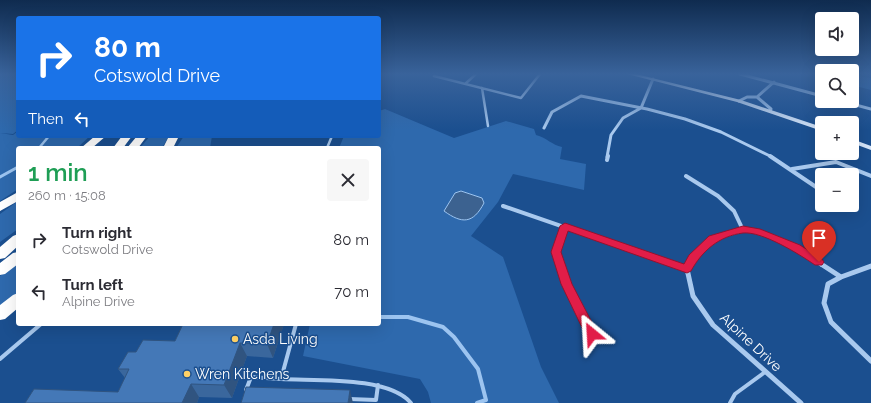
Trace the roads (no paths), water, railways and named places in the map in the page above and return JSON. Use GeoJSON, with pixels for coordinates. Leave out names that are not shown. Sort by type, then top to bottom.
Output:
{"type":"FeatureCollection","features":[{"type":"Feature","properties":{"kind":"highway"},"geometry":{"type":"LineString","coordinates":[[88,146],[98,138]]}},
{"type":"Feature","properties":{"kind":"highway"},"geometry":{"type":"LineString","coordinates":[[134,146],[140,138]]}},
{"type":"Feature","properties":{"kind":"highway"},"geometry":{"type":"LineString","coordinates":[[0,207],[16,197]]}},
{"type":"Feature","properties":{"kind":"highway"},"geometry":{"type":"LineString","coordinates":[[0,254],[16,241]]}},
{"type":"Feature","properties":{"kind":"highway"},"geometry":{"type":"LineString","coordinates":[[0,270],[16,258]]}},
{"type":"Feature","properties":{"kind":"highway"},"geometry":{"type":"LineString","coordinates":[[0,314],[16,301]]}},
{"type":"Feature","properties":{"kind":"main road"},"geometry":{"type":"LineString","coordinates":[[707,93],[739,101],[815,127]]}},
{"type":"Feature","properties":{"kind":"main road"},"geometry":{"type":"LineString","coordinates":[[859,144],[871,148]]}},
{"type":"Feature","properties":{"kind":"street"},"geometry":{"type":"LineString","coordinates":[[607,160],[611,135],[623,118],[641,108],[647,93]]}},
{"type":"Feature","properties":{"kind":"street"},"geometry":{"type":"LineString","coordinates":[[757,97],[762,93]]}},
{"type":"Feature","properties":{"kind":"street"},"geometry":{"type":"LineString","coordinates":[[544,128],[552,112],[581,96],[641,108],[684,118],[751,144],[792,169],[815,186]]}},
{"type":"Feature","properties":{"kind":"street"},"geometry":{"type":"LineString","coordinates":[[739,101],[747,97],[757,97],[771,109],[770,111]]}},
{"type":"Feature","properties":{"kind":"street"},"geometry":{"type":"LineString","coordinates":[[859,106],[871,109]]}},
{"type":"Feature","properties":{"kind":"street"},"geometry":{"type":"LineString","coordinates":[[792,169],[836,162],[871,176]]}},
{"type":"Feature","properties":{"kind":"street"},"geometry":{"type":"LineString","coordinates":[[686,176],[718,196],[734,210],[743,230]]}},
{"type":"Feature","properties":{"kind":"street"},"geometry":{"type":"LineString","coordinates":[[503,206],[687,269],[693,258],[712,239],[743,230],[757,232],[796,247],[841,277]]}},
{"type":"Feature","properties":{"kind":"street"},"geometry":{"type":"LineString","coordinates":[[565,226],[556,252],[567,284],[592,334]]}},
{"type":"Feature","properties":{"kind":"street"},"geometry":{"type":"LineString","coordinates":[[871,266],[841,277],[828,284],[824,303],[831,322],[871,362]]}},
{"type":"Feature","properties":{"kind":"street","name":"Alpine Drive"},"geometry":{"type":"LineString","coordinates":[[687,269],[693,296],[713,325],[801,403]]}},
{"type":"Feature","properties":{"kind":"lane"},"geometry":{"type":"LineString","coordinates":[[483,93],[488,126]]}},
{"type":"Feature","properties":{"kind":"lane"},"geometry":{"type":"LineString","coordinates":[[501,93],[521,98],[525,93]]}},
{"type":"Feature","properties":{"kind":"lane"},"geometry":{"type":"LineString","coordinates":[[0,359],[39,326]]}},
{"type":"Feature","properties":{"kind":"lane"},"geometry":{"type":"LineString","coordinates":[[281,380],[295,326]]}},
{"type":"Feature","properties":{"kind":"lane"},"geometry":{"type":"LineString","coordinates":[[730,403],[735,394],[766,372]]}},
{"type":"Feature","properties":{"kind":"lane"},"geometry":{"type":"LineString","coordinates":[[244,397],[251,377],[281,380],[366,383],[393,389],[411,403]]}},
{"type":"Feature","properties":{"kind":"lane"},"geometry":{"type":"LineString","coordinates":[[345,399],[376,400],[378,385]]}},
{"type":"Feature","properties":{"kind":"waterway"},"geometry":{"type":"LineString","coordinates":[[41,146],[47,138]]}},
{"type":"Feature","properties":{"kind":"waterway"},"geometry":{"type":"LineString","coordinates":[[0,177],[16,168]]}},
{"type":"Feature","properties":{"kind":"waterway"},"geometry":{"type":"LineString","coordinates":[[381,317],[408,317],[443,327],[454,337],[478,369],[486,400],[477,403]]}},
{"type":"Feature","properties":{"kind":"place","name":"Asda Living"},"geometry":{"type":"Point","coordinates":[235,339]}},
{"type":"Feature","properties":{"kind":"place","name":"Wren Kitchens"},"geometry":{"type":"Point","coordinates":[187,374]}}]}
